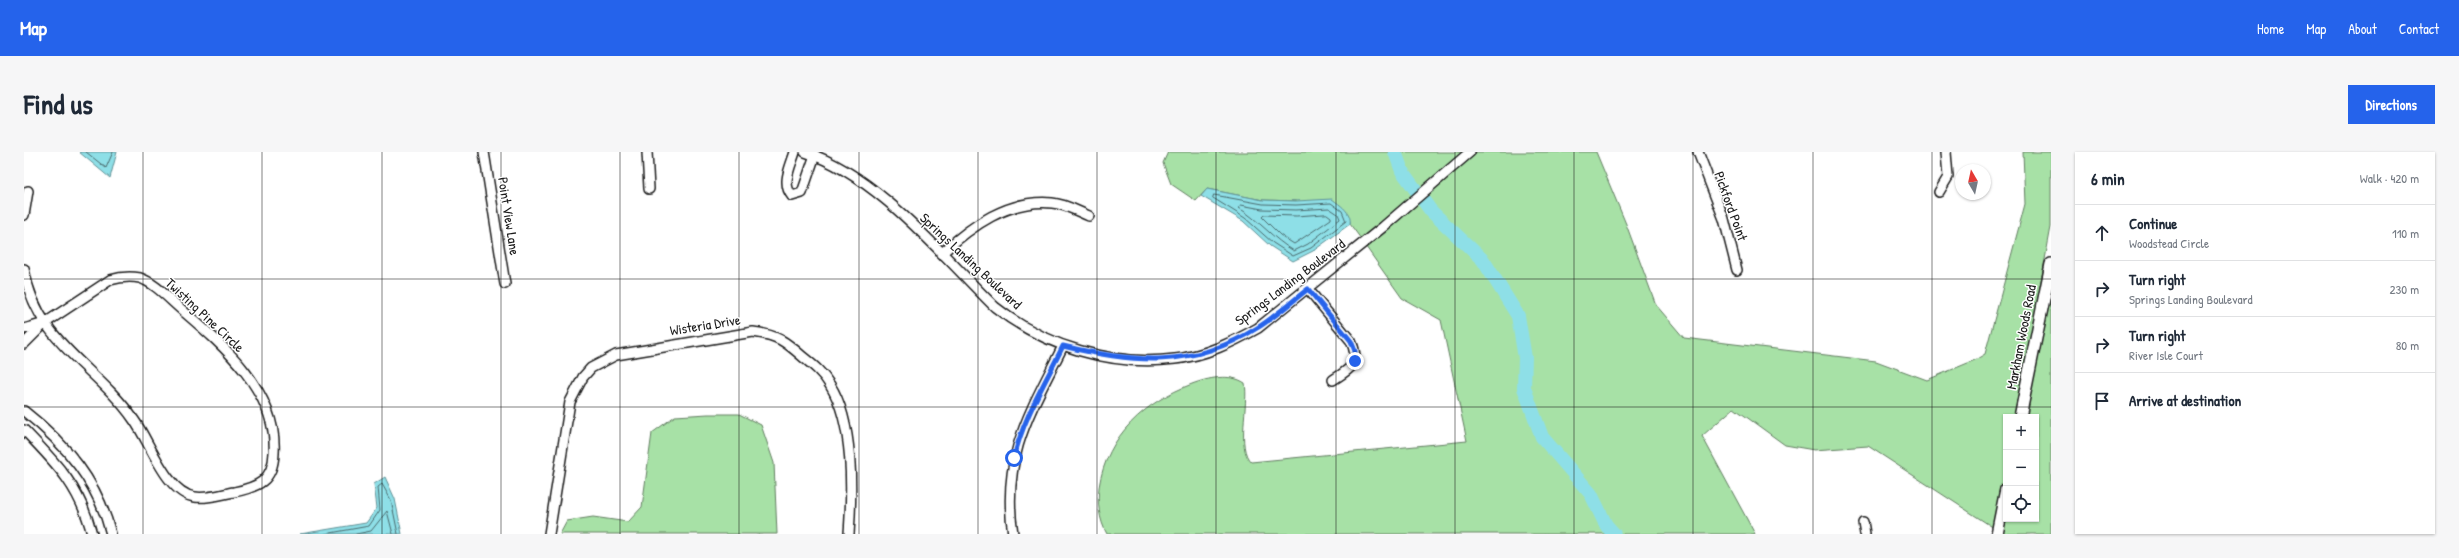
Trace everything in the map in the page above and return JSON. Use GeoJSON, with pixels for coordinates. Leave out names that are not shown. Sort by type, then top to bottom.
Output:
{"type":"FeatureCollection","features":[{"type":"Feature","properties":{"kind":"main road","name":"Markham Woods Road"},"geometry":{"type":"LineString","coordinates":[[2021,414],[2051,264]]}},
{"type":"Feature","properties":{"kind":"main road"},"geometry":{"type":"LineString","coordinates":[[1997,534],[2003,504]]}},
{"type":"Feature","properties":{"kind":"street","name":"Point View Lane"},"geometry":{"type":"LineString","coordinates":[[484,152],[505,284]]}},
{"type":"Feature","properties":{"kind":"street"},"geometry":{"type":"LineString","coordinates":[[648,152],[649,189]]}},
{"type":"Feature","properties":{"kind":"street"},"geometry":{"type":"LineString","coordinates":[[795,152],[786,183],[792,196],[802,193],[808,153]]}},
{"type":"Feature","properties":{"kind":"street","name":"Springs Landing Boulevard"},"geometry":{"type":"LineString","coordinates":[[808,153],[878,192],[995,307],[1011,320],[1063,346],[1123,358],[1151,360],[1193,356],[1236,340],[1258,328],[1384,226],[1470,152]]}},
{"type":"Feature","properties":{"kind":"street","name":"Pickford Point"},"geometry":{"type":"LineString","coordinates":[[1698,152],[1724,219],[1737,270]]}},
{"type":"Feature","properties":{"kind":"street"},"geometry":{"type":"LineString","coordinates":[[1939,192],[1948,177],[1946,152]]}},
{"type":"Feature","properties":{"kind":"street"},"geometry":{"type":"LineString","coordinates":[[24,215],[28,191]]}},
{"type":"Feature","properties":{"kind":"street"},"geometry":{"type":"LineString","coordinates":[[941,254],[981,221],[1017,206],[1036,203],[1053,203],[1089,216]]}},
{"type":"Feature","properties":{"kind":"street"},"geometry":{"type":"LineString","coordinates":[[24,269],[33,304],[45,323]]}},
{"type":"Feature","properties":{"kind":"street","name":"Twisting Pine Circle"},"geometry":{"type":"LineString","coordinates":[[24,344],[30,340],[45,323],[110,280],[122,277],[134,278],[151,284],[232,355],[247,375],[265,405],[272,424],[275,442],[274,458],[264,481],[255,487],[216,496],[195,498],[181,493],[170,484],[149,443],[134,419],[118,400],[79,363],[45,323]]}},
{"type":"Feature","properties":{"kind":"street"},"geometry":{"type":"LineString","coordinates":[[1308,289],[1351,341],[1355,351],[1355,361],[1350,368],[1333,380]]}},
{"type":"Feature","properties":{"kind":"street","name":"Twisting Pine Circle"},"geometry":{"type":"LineString","coordinates":[[24,329],[45,323]]}},
{"type":"Feature","properties":{"kind":"street","name":"Wisteria Drive"},"geometry":{"type":"LineString","coordinates":[[549,534],[570,402],[583,377],[591,368],[616,355],[737,333],[752,332],[767,334],[782,339],[823,374],[836,397],[848,442],[849,534]]}},
{"type":"Feature","properties":{"kind":"street"},"geometry":{"type":"LineString","coordinates":[[1013,534],[1009,505],[1010,485],[1019,437],[1063,346]]}},
{"type":"Feature","properties":{"kind":"street"},"geometry":{"type":"LineString","coordinates":[[24,412],[78,463],[99,502],[111,534]]}},
{"type":"Feature","properties":{"kind":"street"},"geometry":{"type":"LineString","coordinates":[[24,430],[61,467],[71,481],[79,495],[92,534]]}},
{"type":"Feature","properties":{"kind":"street"},"geometry":{"type":"LineString","coordinates":[[1863,522],[1865,534]]}},
{"type":"Feature","properties":{"kind":"green space"},"geometry":{"type":"Polygon","coordinates":[[[1168,152],[1464,152],[1361,239],[1350,224],[1350,221],[1296,201],[1263,200],[1207,189],[1196,201],[1171,184],[1163,163],[1168,152]]]}},
{"type":"Feature","properties":{"kind":"green space"},"geometry":{"type":"Polygon","coordinates":[[[1477,152],[1596,152],[1626,224],[1656,305],[1684,338],[1876,361],[1927,380],[1975,360],[1985,354],[2025,204],[2023,152],[2051,152],[2051,227],[2017,414],[2003,414],[2003,484],[1994,528],[1868,446],[1814,450],[1785,445],[1734,408],[1702,436],[1755,534],[1107,534],[1099,511],[1099,487],[1103,468],[1110,452],[1120,436],[1144,411],[1159,400],[1175,391],[1205,380],[1226,377],[1245,383],[1244,447],[1251,462],[1467,441],[1441,320],[1402,298],[1366,247],[1477,152]]]}},
{"type":"Feature","properties":{"kind":"green space"},"geometry":{"type":"Polygon","coordinates":[[[2051,284],[2051,534],[2001,534],[2004,522],[2039,522],[2039,414],[2025,414],[2051,284]]]}},
{"type":"Feature","properties":{"kind":"green space"},"geometry":{"type":"Polygon","coordinates":[[[739,414],[761,425],[774,463],[777,534],[560,534],[567,521],[593,517],[628,522],[642,507],[652,433],[675,416],[739,414]]]}},
{"type":"Feature","properties":{"kind":"water"},"geometry":{"type":"Polygon","coordinates":[[[79,152],[117,152],[110,178],[79,152]]]}},
{"type":"Feature","properties":{"kind":"water"},"geometry":{"type":"Polygon","coordinates":[[[1207,189],[1263,200],[1296,201],[1332,199],[1342,206],[1347,212],[1350,224],[1313,251],[1293,261],[1270,246],[1243,221],[1201,196],[1207,189]]]}},
{"type":"Feature","properties":{"kind":"water"},"geometry":{"type":"Polygon","coordinates":[[[385,477],[395,499],[402,534],[300,534],[366,523],[377,508],[374,484],[385,477]]]}},
{"type":"Feature","properties":{"kind":"waterway"},"geometry":{"type":"LineString","coordinates":[[1395,152],[1402,171],[1431,211],[1483,260],[1518,316],[1525,358],[1524,388],[1542,437],[1591,494],[1606,525],[1614,534]]}},
{"type":"Feature","properties":{"kind":"route"},"geometry":{"type":"LineString","coordinates":[[1014,458],[1019,437],[1029,413],[1063,346],[1091,353],[1123,358],[1151,360],[1176,359],[1193,356],[1236,340],[1258,328],[1308,289],[1351,341],[1355,351],[1355,361]]}}]}
